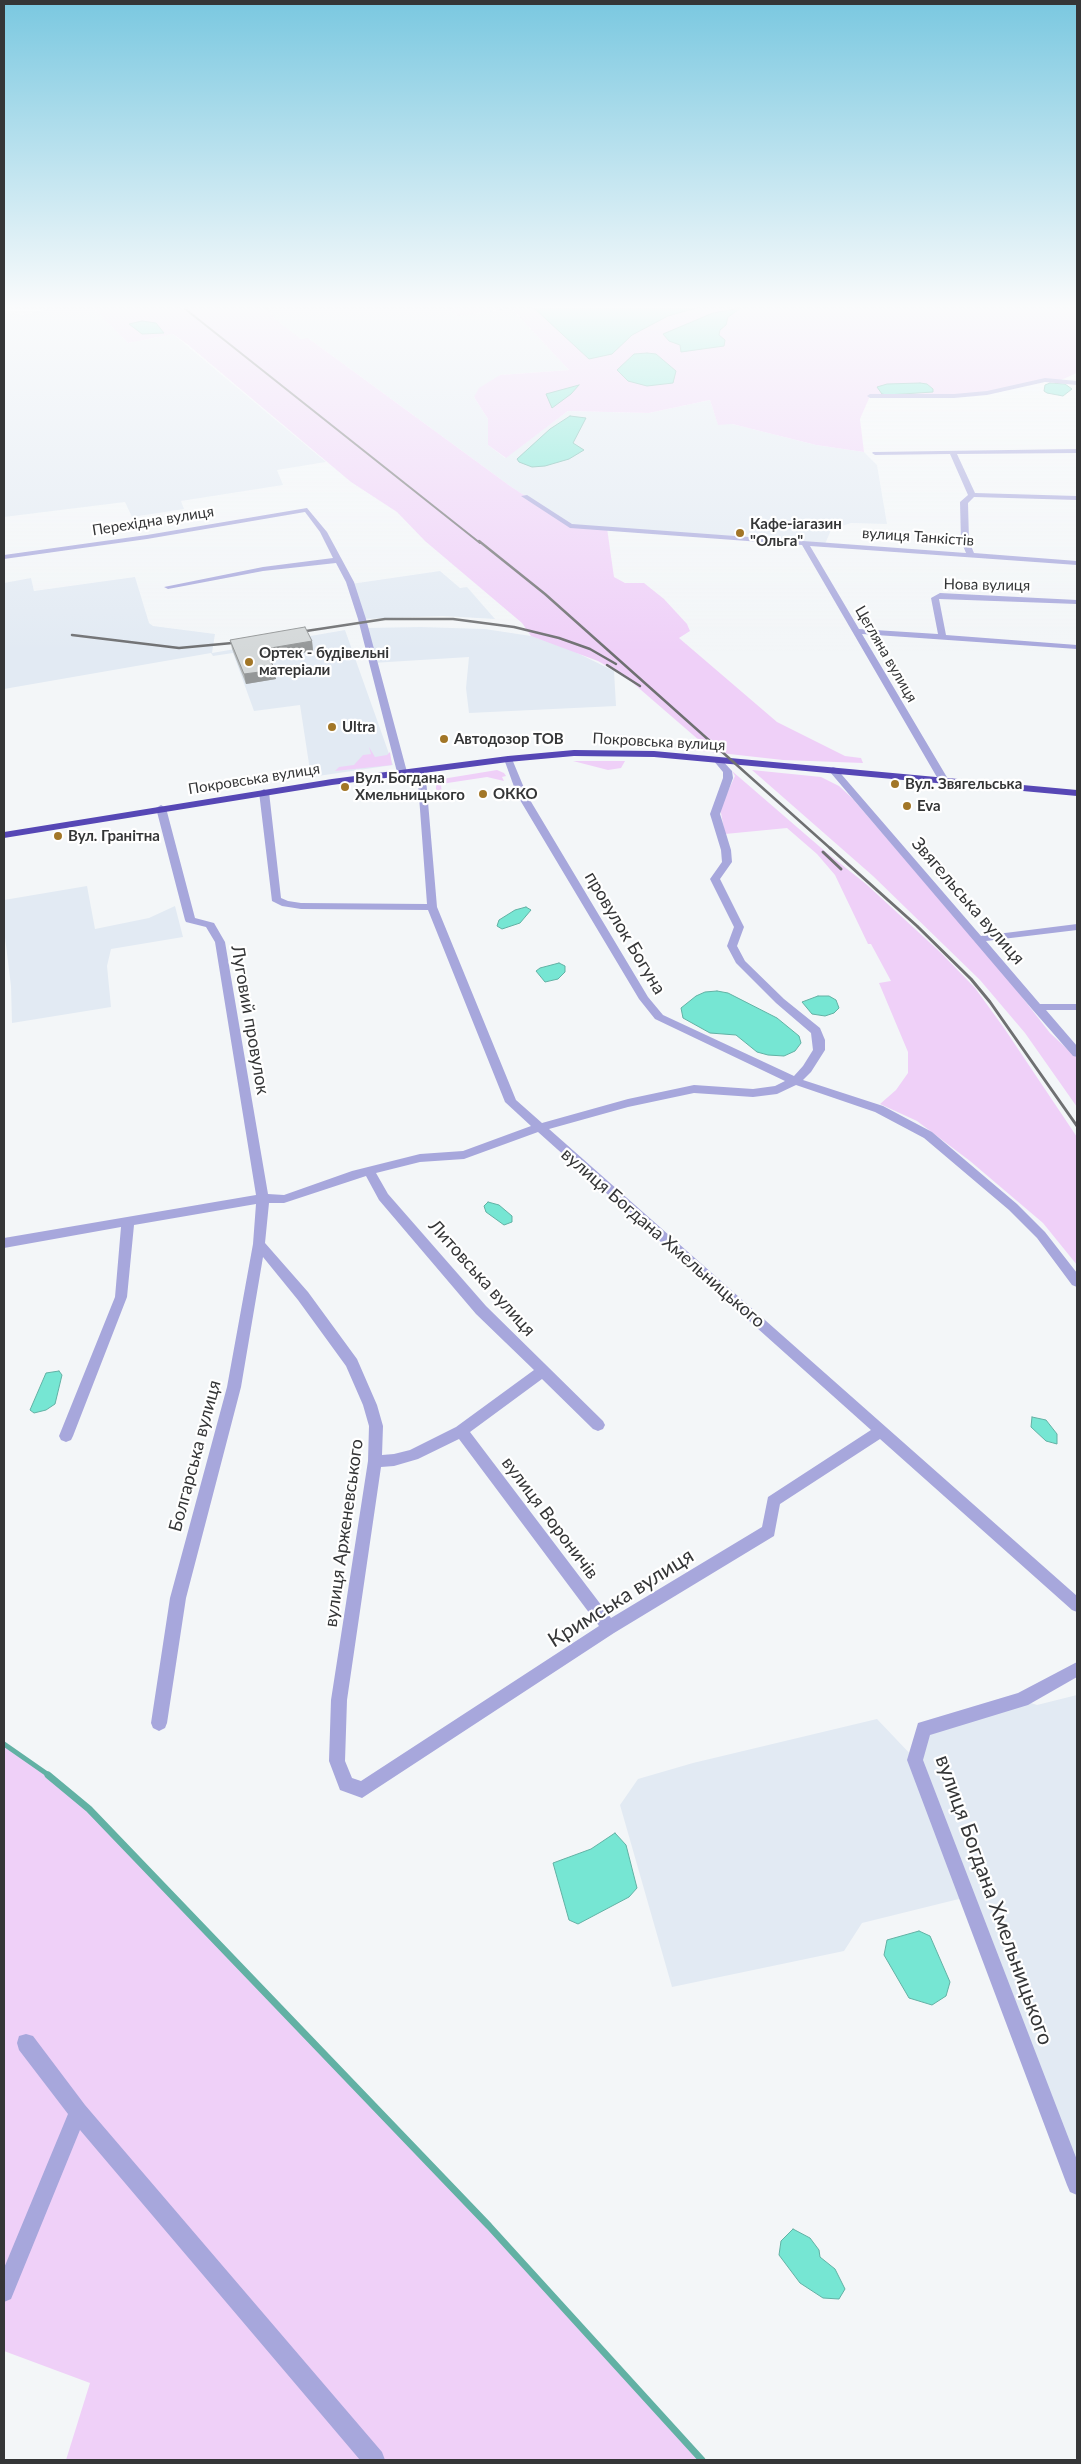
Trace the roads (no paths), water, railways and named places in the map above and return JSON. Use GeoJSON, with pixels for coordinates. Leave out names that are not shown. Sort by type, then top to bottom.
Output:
{"type":"FeatureCollection","features":[{"type":"Feature","properties":{"kind":"highway","name":"Покровська вулиця"},"geometry":{"type":"LineString","coordinates":[[4,835],[161,808],[422,769],[508,758],[614,752],[1077,792]]}},
{"type":"Feature","properties":{"kind":"street"},"geometry":{"type":"LineString","coordinates":[[875,452],[1077,451]]}},
{"type":"Feature","properties":{"kind":"street"},"geometry":{"type":"LineString","coordinates":[[954,453],[972,495]]}},
{"type":"Feature","properties":{"kind":"street"},"geometry":{"type":"LineString","coordinates":[[971,555],[966,541],[964,502],[972,495],[1077,498]]}},
{"type":"Feature","properties":{"kind":"street","name":"вулиця Танкістів"},"geometry":{"type":"LineString","coordinates":[[525,496],[570,526],[1077,563]]}},
{"type":"Feature","properties":{"kind":"street","name":"Перехідна вулиця"},"geometry":{"type":"LineString","coordinates":[[4,557],[147,537],[307,510],[323,532],[338,560]]}},
{"type":"Feature","properties":{"kind":"street","name":"Цегляна вулиця"},"geometry":{"type":"LineString","coordinates":[[804,542],[942,779]]}},
{"type":"Feature","properties":{"kind":"street"},"geometry":{"type":"LineString","coordinates":[[168,587],[263,569],[338,560],[350,582],[362,616],[372,663],[402,772]]}},
{"type":"Feature","properties":{"kind":"street","name":"Нова вулиця"},"geometry":{"type":"LineString","coordinates":[[942,637],[935,598],[940,596],[1077,602]]}},
{"type":"Feature","properties":{"kind":"street"},"geometry":{"type":"LineString","coordinates":[[858,632],[1077,647]]}},
{"type":"Feature","properties":{"kind":"street","name":"провулок Богуна"},"geometry":{"type":"LineString","coordinates":[[508,758],[522,795],[644,999],[659,1017],[795,1080],[879,1109],[928,1135],[1013,1207],[1041,1235],[1077,1282]]}},
{"type":"Feature","properties":{"kind":"street"},"geometry":{"type":"LineString","coordinates":[[4,1242],[263,1198],[284,1199],[369,1171],[420,1158],[464,1155],[538,1128],[628,1103],[694,1089],[754,1093],[777,1090],[795,1080],[807,1068],[819,1050],[819,1040],[816,1031],[761,984],[741,963],[732,946],[739,927],[715,879],[727,862],[726,850],[715,814],[728,778],[727,771],[717,760]]}},
{"type":"Feature","properties":{"kind":"street","name":"вулиця Богдана Хмельницького"},"geometry":{"type":"LineString","coordinates":[[422,769],[432,907],[511,1102],[1077,1605]]}},
{"type":"Feature","properties":{"kind":"street","name":"Звягельська вулиця"},"geometry":{"type":"LineString","coordinates":[[833,770],[1077,1053]]}},
{"type":"Feature","properties":{"kind":"street"},"geometry":{"type":"LineString","coordinates":[[264,792],[276,899],[286,904],[301,906],[432,907]]}},
{"type":"Feature","properties":{"kind":"street","name":"Луговий провулок"},"geometry":{"type":"LineString","coordinates":[[161,808],[190,920],[210,925],[220,942],[263,1198]]}},
{"type":"Feature","properties":{"kind":"street"},"geometry":{"type":"LineString","coordinates":[[980,939],[1077,927]]}},
{"type":"Feature","properties":{"kind":"street"},"geometry":{"type":"LineString","coordinates":[[1036,1007],[1077,1007]]}},
{"type":"Feature","properties":{"kind":"street","name":"Литовська вулиця"},"geometry":{"type":"LineString","coordinates":[[369,1171],[383,1197],[481,1310],[598,1425]]}},
{"type":"Feature","properties":{"kind":"street","name":"Болгарська вулиця"},"geometry":{"type":"LineString","coordinates":[[159,1723],[178,1598],[234,1387],[259,1244],[263,1198]]}},
{"type":"Feature","properties":{"kind":"street"},"geometry":{"type":"LineString","coordinates":[[66,1436],[121,1297],[128,1221]]}},
{"type":"Feature","properties":{"kind":"street","name":"вулиця Арженевського"},"geometry":{"type":"LineString","coordinates":[[259,1244],[303,1296],[352,1363],[370,1405],[376,1426],[375,1461],[339,1709],[337,1761],[346,1784],[362,1790]]}},
{"type":"Feature","properties":{"kind":"street"},"geometry":{"type":"LineString","coordinates":[[375,1461],[394,1460],[413,1455],[461,1432],[543,1371]]}},
{"type":"Feature","properties":{"kind":"street","name":"Кримська вулиця"},"geometry":{"type":"LineString","coordinates":[[362,1790],[609,1628],[769,1531],[773,1501],[882,1430]]}},
{"type":"Feature","properties":{"kind":"street","name":"вулиця Вороничів"},"geometry":{"type":"LineString","coordinates":[[461,1432],[609,1628]]}},
{"type":"Feature","properties":{"kind":"street","name":"вулиця Богдана Хмельницького"},"geometry":{"type":"LineString","coordinates":[[1077,1669],[1022,1700],[924,1729],[915,1760],[1077,2185]]}},
{"type":"Feature","properties":{"kind":"street"},"geometry":{"type":"LineString","coordinates":[[26,2043],[78,2112],[374,2460]]}},
{"type":"Feature","properties":{"kind":"street"},"geometry":{"type":"LineString","coordinates":[[4,2292],[78,2112]]}},
{"type":"Feature","properties":{"kind":"waterway"},"geometry":{"type":"LineString","coordinates":[[4,1744],[50,1776]]}},
{"type":"Feature","properties":{"kind":"waterway"},"geometry":{"type":"LineString","coordinates":[[48,1775],[89,1809],[489,2226],[702,2460]]}},
{"type":"Feature","properties":{"kind":"railway"},"geometry":{"type":"LineString","coordinates":[[329,423],[480,543]]}},
{"type":"Feature","properties":{"kind":"railway"},"geometry":{"type":"LineString","coordinates":[[479,541],[545,594],[831,849]]}},
{"type":"Feature","properties":{"kind":"railway"},"geometry":{"type":"LineString","coordinates":[[293,633],[385,619],[453,619],[514,627],[559,638],[590,649],[616,664]]}},
{"type":"Feature","properties":{"kind":"railway"},"geometry":{"type":"LineString","coordinates":[[72,635],[179,648],[243,642]]}},
{"type":"Feature","properties":{"kind":"railway"},"geometry":{"type":"LineString","coordinates":[[607,665],[640,686]]}},
{"type":"Feature","properties":{"kind":"railway"},"geometry":{"type":"LineString","coordinates":[[830,848],[917,926],[971,979],[990,1002],[1077,1126]]}},
{"type":"Feature","properties":{"kind":"railway"},"geometry":{"type":"LineString","coordinates":[[823,852],[841,869]]}},
{"type":"Feature","properties":{"kind":"place","name":"Кафе-іагазин \"Ольга\""},"geometry":{"type":"Point","coordinates":[740,533]}},
{"type":"Feature","properties":{"kind":"place","name":"Ортек - будівельні матеріали"},"geometry":{"type":"Point","coordinates":[249,662]}},
{"type":"Feature","properties":{"kind":"place","name":"Ultra"},"geometry":{"type":"Point","coordinates":[332,727]}},
{"type":"Feature","properties":{"kind":"place","name":"Автодозор ТОВ"},"geometry":{"type":"Point","coordinates":[444,739]}},
{"type":"Feature","properties":{"kind":"place","name":"Вул. Звягельська"},"geometry":{"type":"Point","coordinates":[895,784]}},
{"type":"Feature","properties":{"kind":"place","name":"Вул. Богдана Хмельницького"},"geometry":{"type":"Point","coordinates":[345,787]}},
{"type":"Feature","properties":{"kind":"place","name":"ОККО"},"geometry":{"type":"Point","coordinates":[483,794]}},
{"type":"Feature","properties":{"kind":"place","name":"Eva"},"geometry":{"type":"Point","coordinates":[907,806]}},
{"type":"Feature","properties":{"kind":"place","name":"Вул. Гранітна"},"geometry":{"type":"Point","coordinates":[58,836]}}]}
